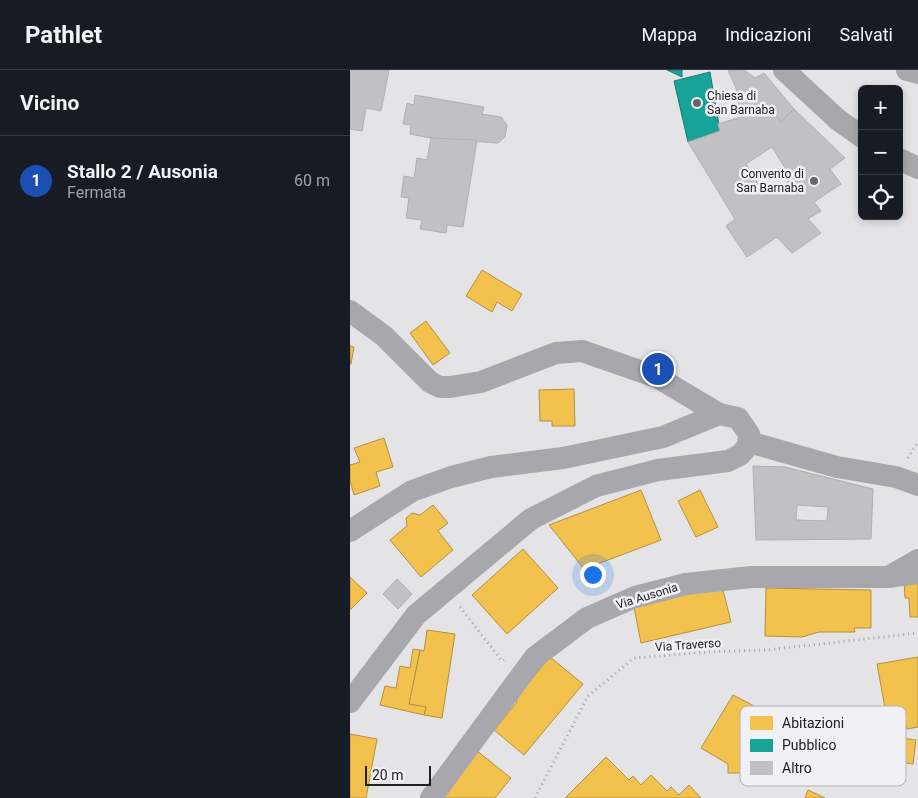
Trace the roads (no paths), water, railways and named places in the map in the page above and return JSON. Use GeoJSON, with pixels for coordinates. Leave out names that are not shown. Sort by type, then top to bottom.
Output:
{"type":"FeatureCollection","features":[{"type":"Feature","properties":{"kind":"street"},"geometry":{"type":"LineString","coordinates":[[784,70],[837,120],[858,134]]}},
{"type":"Feature","properties":{"kind":"street"},"geometry":{"type":"LineString","coordinates":[[907,70],[918,72]]}},
{"type":"Feature","properties":{"kind":"street"},"geometry":{"type":"LineString","coordinates":[[903,161],[918,168]]}},
{"type":"Feature","properties":{"kind":"street"},"geometry":{"type":"LineString","coordinates":[[350,311],[384,336],[430,382],[440,387],[481,382],[556,352],[582,351],[657,377],[720,414],[732,416],[742,421],[749,434],[749,442],[743,452],[733,459],[658,470],[580,492],[531,519],[416,615],[350,702]]}},
{"type":"Feature","properties":{"kind":"street"},"geometry":{"type":"LineString","coordinates":[[350,531],[412,491],[451,477],[491,467],[563,458],[663,437],[720,414]]}},
{"type":"Feature","properties":{"kind":"street"},"geometry":{"type":"LineString","coordinates":[[749,442],[837,466],[896,477],[918,486]]}},
{"type":"Feature","properties":{"kind":"street","name":"Via Ausonia"},"geometry":{"type":"LineString","coordinates":[[888,577],[918,560]]}},
{"type":"Feature","properties":{"kind":"street","name":"Via Ausonia"},"geometry":{"type":"LineString","coordinates":[[431,798],[535,657],[587,618],[635,597],[686,584],[751,577],[888,577],[918,573]]}},
{"type":"Feature","properties":{"kind":"place","name":"Chiesa di San Barnaba"},"geometry":{"type":"Point","coordinates":[697,103]}},
{"type":"Feature","properties":{"kind":"place","name":"Convento di San Barnaba"},"geometry":{"type":"Point","coordinates":[814,181]}},
{"type":"Feature","properties":{"kind":"place","name":"Stallo 2 / Ausonia"},"geometry":{"type":"Point","coordinates":[658,369]}}]}
